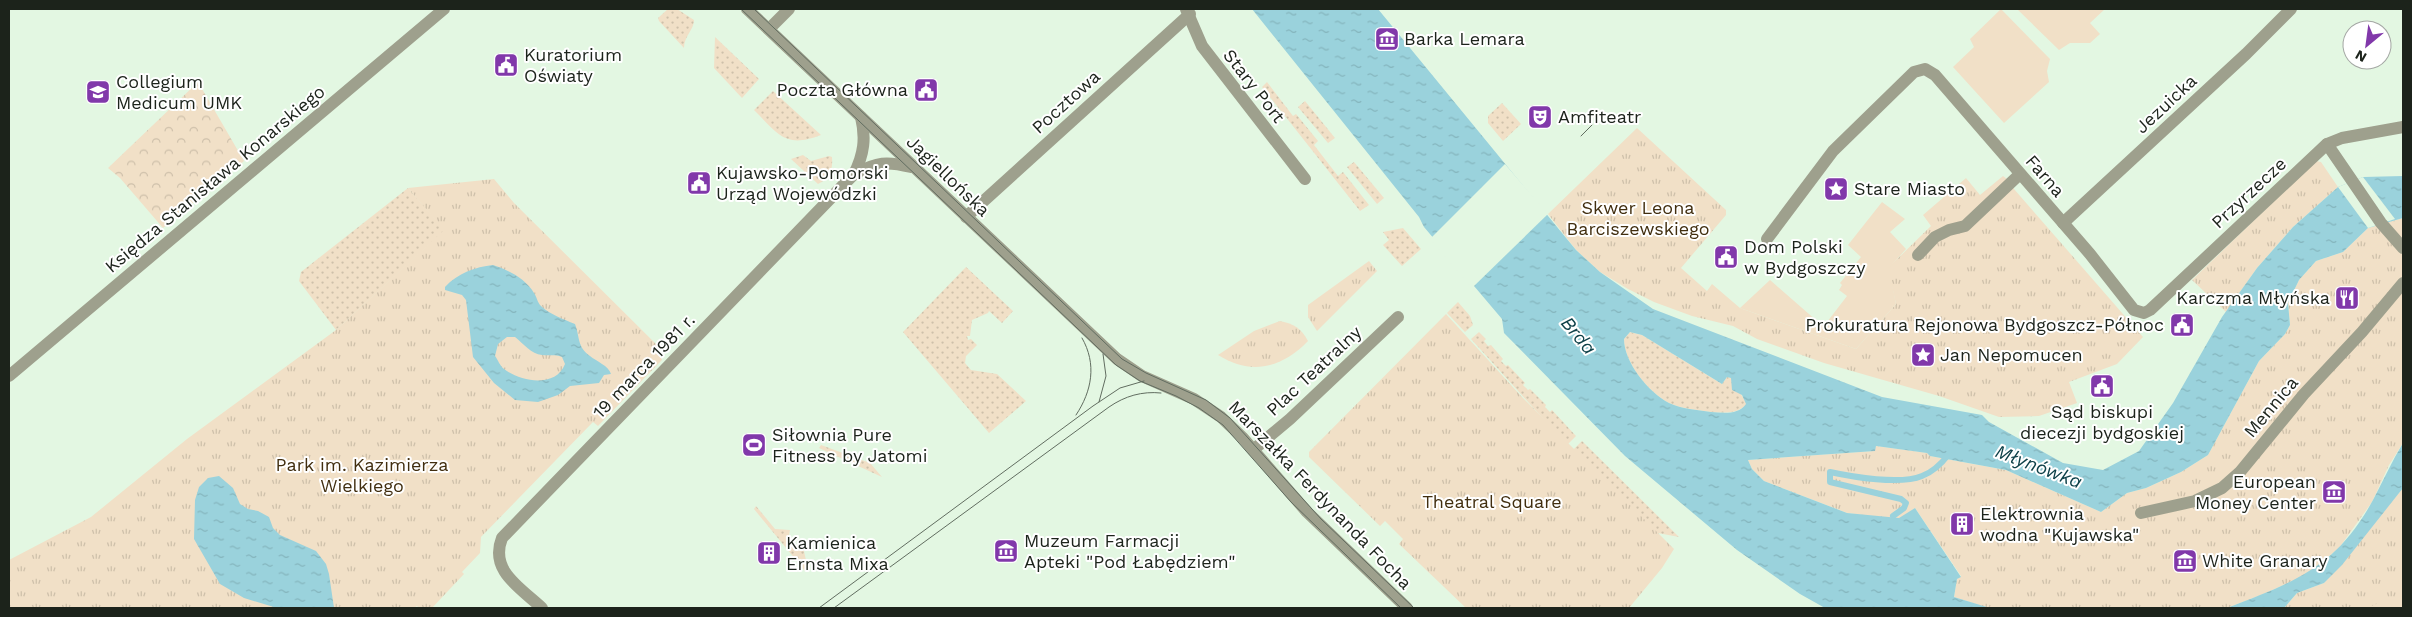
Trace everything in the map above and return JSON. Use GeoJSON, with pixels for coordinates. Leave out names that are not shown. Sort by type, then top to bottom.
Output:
{"type":"FeatureCollection","features":[{"type":"Feature","properties":{"kind":"street","name":"Księdza Stanisława Konarskiego"},"geometry":{"type":"LineString","coordinates":[[9,376],[444,9]]}},
{"type":"Feature","properties":{"kind":"street","name":"Jagiellońska"},"geometry":{"type":"LineString","coordinates":[[747,9],[1100,344],[1127,367]]}},
{"type":"Feature","properties":{"kind":"street"},"geometry":{"type":"LineString","coordinates":[[768,29],[789,9]]}},
{"type":"Feature","properties":{"kind":"street","name":"Jezuicka"},"geometry":{"type":"LineString","coordinates":[[2063,223],[2246,54],[2291,9]]}},
{"type":"Feature","properties":{"kind":"street","name":"Stary Port"},"geometry":{"type":"LineString","coordinates":[[1188,11],[1202,46],[1305,179]]}},
{"type":"Feature","properties":{"kind":"street","name":"Pocztowa"},"geometry":{"type":"LineString","coordinates":[[966,217],[1188,11]]}},
{"type":"Feature","properties":{"kind":"street","name":"Farna"},"geometry":{"type":"LineString","coordinates":[[1767,239],[1833,151],[1914,72],[1925,69],[1935,75],[2063,223],[2134,310]]}},
{"type":"Feature","properties":{"kind":"street","name":"19 marca 1981 r."},"geometry":{"type":"LineString","coordinates":[[854,174],[864,148],[861,117]]}},
{"type":"Feature","properties":{"kind":"street","name":"Przyrzecze"},"geometry":{"type":"LineString","coordinates":[[2134,310],[2144,313],[2150,310],[2327,144],[2342,138],[2403,127]]}},
{"type":"Feature","properties":{"kind":"street"},"geometry":{"type":"LineString","coordinates":[[2327,144],[2381,223],[2403,248]]}},
{"type":"Feature","properties":{"kind":"street","name":"19 marca 1981 r."},"geometry":{"type":"LineString","coordinates":[[542,608],[506,574],[499,562],[499,546],[507,531],[854,174],[878,163],[893,162],[914,168]]}},
{"type":"Feature","properties":{"kind":"street"},"geometry":{"type":"LineString","coordinates":[[1918,255],[1935,237],[1949,230],[1965,226],[2020,174]]}},
{"type":"Feature","properties":{"kind":"street","name":"Mennica"},"geometry":{"type":"LineString","coordinates":[[2141,513],[2195,501],[2222,488],[2240,472],[2304,394],[2362,332],[2403,283]]}},
{"type":"Feature","properties":{"kind":"street","name":"Plac Teatralny"},"geometry":{"type":"LineString","coordinates":[[1253,450],[1290,419],[1398,317]]}},
{"type":"Feature","properties":{"kind":"street","name":"Marszałka Ferdynanda Focha"},"geometry":{"type":"LineString","coordinates":[[1127,367],[1209,408],[1231,426],[1307,512],[1407,608]]}},
{"type":"Feature","properties":{"kind":"green space"},"geometry":{"type":"Polygon","coordinates":[[[668,9],[677,9],[694,20],[684,48],[659,21],[658,18],[668,9]]]}},
{"type":"Feature","properties":{"kind":"green space"},"geometry":{"type":"Polygon","coordinates":[[[2001,9],[2050,59],[2047,71],[2049,82],[2004,123],[1953,67],[1974,47],[1970,39],[2001,9]]]}},
{"type":"Feature","properties":{"kind":"green space"},"geometry":{"type":"Polygon","coordinates":[[[2017,9],[2105,9],[2090,23],[2100,34],[2090,43],[2070,43],[2059,50],[2017,9]]]}},
{"type":"Feature","properties":{"kind":"green space"},"geometry":{"type":"Polygon","coordinates":[[[715,37],[759,79],[742,98],[714,68],[715,37]]]}},
{"type":"Feature","properties":{"kind":"green space"},"geometry":{"type":"Polygon","coordinates":[[[198,82],[244,161],[163,228],[120,178],[108,168],[198,82]]]}},
{"type":"Feature","properties":{"kind":"green space"},"geometry":{"type":"Polygon","coordinates":[[[1267,82],[1293,116],[1296,114],[1318,141],[1314,145],[1338,176],[1343,172],[1369,205],[1360,211],[1262,87],[1267,82]]]}},
{"type":"Feature","properties":{"kind":"green space"},"geometry":{"type":"Polygon","coordinates":[[[773,91],[821,135],[809,139],[790,140],[776,132],[754,110],[773,91]]]}},
{"type":"Feature","properties":{"kind":"green space"},"geometry":{"type":"Polygon","coordinates":[[[1305,101],[1335,138],[1328,143],[1298,107],[1305,101]]]}},
{"type":"Feature","properties":{"kind":"green space"},"geometry":{"type":"Polygon","coordinates":[[[1502,103],[1521,124],[1503,141],[1488,123],[1488,116],[1502,103]]]}},
{"type":"Feature","properties":{"kind":"green space","name":"Skwer Leona Barciszewskiego"},"geometry":{"type":"Polygon","coordinates":[[[1637,128],[1726,210],[1726,215],[1681,268],[1707,291],[1712,284],[1740,308],[1856,349],[1896,304],[1888,268],[1931,226],[1923,215],[1966,178],[1980,195],[2003,176],[2011,182],[2014,189],[2143,337],[2117,364],[2069,382],[2077,403],[2039,416],[1999,417],[1939,396],[1824,363],[1757,339],[1733,326],[1692,316],[1654,302],[1600,272],[1576,250],[1548,214],[1637,128]]]}},
{"type":"Feature","properties":{"kind":"green space"},"geometry":{"type":"Polygon","coordinates":[[[803,155],[811,161],[829,156],[832,157],[832,166],[828,176],[818,184],[791,159],[803,155]]]}},
{"type":"Feature","properties":{"kind":"green space"},"geometry":{"type":"Polygon","coordinates":[[[2316,161],[2321,162],[2338,187],[2293,227],[2257,268],[2226,312],[2192,280],[2316,161]]]}},
{"type":"Feature","properties":{"kind":"green space"},"geometry":{"type":"Polygon","coordinates":[[[1354,162],[1384,198],[1377,204],[1347,167],[1354,162]]]}},
{"type":"Feature","properties":{"kind":"green space","name":"Park im. Kazimierza Wielkiego"},"geometry":{"type":"Polygon","coordinates":[[[494,179],[514,203],[660,348],[662,360],[598,426],[593,422],[481,537],[480,553],[462,572],[464,574],[432,608],[419,608],[417,606],[414,608],[9,608],[9,560],[91,517],[187,439],[336,330],[444,230],[408,188],[494,179]]]}},
{"type":"Feature","properties":{"kind":"green space"},"geometry":{"type":"Polygon","coordinates":[[[408,188],[445,230],[336,330],[299,281],[301,272],[408,188]]]}},
{"type":"Feature","properties":{"kind":"green space"},"geometry":{"type":"Polygon","coordinates":[[[1882,202],[1905,219],[1890,232],[1906,249],[1889,268],[1896,304],[1856,349],[1740,308],[1770,280],[1817,321],[1827,322],[1847,296],[1839,290],[1842,285],[1840,283],[1861,257],[1848,245],[1882,202]]]}},
{"type":"Feature","properties":{"kind":"green space"},"geometry":{"type":"Polygon","coordinates":[[[2403,218],[2403,443],[2389,465],[2372,502],[2339,548],[2306,575],[2227,608],[1985,607],[1954,597],[1957,579],[1961,576],[1915,508],[1899,519],[1847,513],[1764,481],[1752,469],[1748,460],[1874,451],[1876,446],[1928,453],[1930,456],[2006,470],[2101,512],[2127,493],[2146,488],[2181,472],[2208,455],[2259,361],[2285,334],[2290,325],[2288,303],[2299,280],[2316,261],[2343,252],[2368,228],[2403,218]]]}},
{"type":"Feature","properties":{"kind":"green space"},"geometry":{"type":"Polygon","coordinates":[[[1403,228],[1421,249],[1402,266],[1383,245],[1389,240],[1383,232],[1403,228]]]}},
{"type":"Feature","properties":{"kind":"green space"},"geometry":{"type":"Polygon","coordinates":[[[1369,261],[1377,271],[1317,331],[1308,317],[1308,305],[1369,261]]]}},
{"type":"Feature","properties":{"kind":"green space"},"geometry":{"type":"Polygon","coordinates":[[[966,267],[1013,311],[1002,323],[989,311],[972,320],[970,336],[967,336],[968,340],[971,339],[977,345],[966,356],[965,363],[971,370],[997,374],[1026,401],[989,433],[903,332],[966,267]]]}},
{"type":"Feature","properties":{"kind":"green space"},"geometry":{"type":"Polygon","coordinates":[[[1458,302],[1470,316],[1473,325],[1465,332],[1447,313],[1458,302]]]}},
{"type":"Feature","properties":{"kind":"green space","name":"Theatral Square"},"geometry":{"type":"Polygon","coordinates":[[[1446,314],[1522,397],[1674,549],[1662,568],[1629,608],[1466,608],[1399,544],[1403,539],[1385,521],[1380,526],[1309,457],[1309,452],[1446,314]]]}},
{"type":"Feature","properties":{"kind":"green space"},"geometry":{"type":"Polygon","coordinates":[[[1280,321],[1297,327],[1308,341],[1288,358],[1266,366],[1254,367],[1230,362],[1218,355],[1254,331],[1280,321]]]}},
{"type":"Feature","properties":{"kind":"green space"},"geometry":{"type":"Polygon","coordinates":[[[1479,332],[1486,339],[1484,341],[1488,346],[1491,345],[1503,359],[1501,361],[1506,366],[1508,365],[1525,383],[1523,385],[1528,390],[1530,389],[1546,405],[1545,407],[1550,412],[1552,410],[1576,436],[1567,445],[1471,339],[1479,332]]]}},
{"type":"Feature","properties":{"kind":"green space"},"geometry":{"type":"Polygon","coordinates":[[[1630,332],[1642,335],[1722,384],[1727,377],[1731,378],[1747,404],[1739,410],[1721,413],[1679,407],[1669,403],[1653,392],[1639,376],[1628,357],[1624,339],[1630,332]]]}},
{"type":"Feature","properties":{"kind":"green space"},"geometry":{"type":"Polygon","coordinates":[[[1582,441],[1679,537],[1647,531],[1572,451],[1582,441]]]}},
{"type":"Feature","properties":{"kind":"green space"},"geometry":{"type":"Polygon","coordinates":[[[821,445],[870,463],[882,477],[819,448],[821,445]]]}},
{"type":"Feature","properties":{"kind":"green space"},"geometry":{"type":"Polygon","coordinates":[[[2403,488],[2403,608],[2284,608],[2297,593],[2324,583],[2403,488]]]}},
{"type":"Feature","properties":{"kind":"green space"},"geometry":{"type":"Polygon","coordinates":[[[756,506],[775,529],[790,530],[788,540],[791,546],[798,549],[803,547],[808,569],[805,571],[754,509],[756,506]]]}},
{"type":"Feature","properties":{"kind":"green space"},"geometry":{"type":"Polygon","coordinates":[[[2379,603],[2388,603],[2401,608],[2366,608],[2379,603]]]}},
{"type":"Feature","properties":{"kind":"water"},"geometry":{"type":"Polygon","coordinates":[[[1252,9],[1378,9],[1576,250],[1600,272],[1653,309],[1882,397],[1982,415],[1989,422],[2063,463],[2103,470],[2139,451],[2173,403],[2222,317],[2257,268],[2293,227],[2338,187],[2363,177],[2403,176],[2403,218],[2368,228],[2343,252],[2316,261],[2299,280],[2288,303],[2290,325],[2285,334],[2259,361],[2208,455],[2181,472],[2146,488],[2127,493],[2101,512],[2006,470],[1930,456],[1927,453],[1876,446],[1875,451],[1748,460],[1752,469],[1764,481],[1847,513],[1899,518],[1915,508],[1961,577],[1957,579],[1954,597],[1990,608],[1825,608],[1800,594],[1737,550],[1625,456],[1504,333],[1502,319],[1424,227],[1419,217],[1252,9]],[[1630,332],[1624,339],[1625,348],[1639,376],[1661,398],[1679,407],[1726,413],[1735,412],[1746,404],[1742,395],[1732,390],[1731,378],[1727,377],[1722,384],[1642,335],[1630,332]]]}},
{"type":"Feature","properties":{"kind":"water"},"geometry":{"type":"Polygon","coordinates":[[[493,265],[516,275],[526,283],[541,306],[575,324],[583,349],[605,366],[611,374],[604,375],[599,383],[570,386],[558,395],[538,402],[515,400],[494,383],[473,357],[466,300],[462,295],[445,290],[445,287],[450,282],[461,274],[493,265]],[[507,337],[498,344],[495,356],[504,369],[519,377],[538,380],[546,380],[560,372],[565,364],[562,357],[534,353],[515,337],[507,337]]]}},
{"type":"Feature","properties":{"kind":"water"},"geometry":{"type":"Polygon","coordinates":[[[2403,443],[2403,488],[2342,565],[2324,583],[2297,593],[2284,608],[2227,608],[2273,590],[2311,570],[2344,542],[2359,523],[2373,500],[2403,443]]]}},
{"type":"Feature","properties":{"kind":"water"},"geometry":{"type":"Polygon","coordinates":[[[219,476],[233,488],[240,504],[269,517],[273,528],[280,535],[316,551],[326,564],[334,608],[277,608],[244,598],[220,584],[194,539],[195,500],[199,487],[208,478],[219,476]]]}},
{"type":"Feature","properties":{"kind":"pier"},"geometry":{"type":"Polygon","coordinates":[[[1505,164],[1548,214],[1472,288],[1430,239],[1505,164]]]}},
{"type":"Feature","properties":{"kind":"pier"},"geometry":{"type":"Polygon","coordinates":[[[2363,177],[2395,219],[2368,228],[2338,187],[2363,177]]]}},
{"type":"Feature","properties":{"kind":"waterway"},"geometry":{"type":"LineString","coordinates":[[1893,516],[1904,508],[1906,503],[1901,499],[1830,482],[1830,472],[1876,479],[1913,479],[1930,472],[1949,454]]}},
{"type":"Feature","properties":{"kind":"tram line"},"geometry":{"type":"LineString","coordinates":[[741,9],[1116,365],[1140,381],[1199,408],[1223,425],[1291,502],[1401,608]]}},
{"type":"Feature","properties":{"kind":"tram line"},"geometry":{"type":"LineString","coordinates":[[754,9],[1122,359],[1146,373],[1206,400],[1230,418],[1321,519],[1414,608]]}},
{"type":"Feature","properties":{"kind":"tram line"},"geometry":{"type":"LineString","coordinates":[[1581,136],[1592,125]]}},
{"type":"Feature","properties":{"kind":"tram line"},"geometry":{"type":"LineString","coordinates":[[1076,415],[1086,396],[1091,377],[1090,358],[1082,338]]}},
{"type":"Feature","properties":{"kind":"tram line"},"geometry":{"type":"LineString","coordinates":[[1099,402],[1106,376],[1103,354]]}},
{"type":"Feature","properties":{"kind":"tram line"},"geometry":{"type":"LineString","coordinates":[[819,608],[1093,406],[1120,388],[1144,381]]}},
{"type":"Feature","properties":{"kind":"tram line"},"geometry":{"type":"LineString","coordinates":[[834,608],[1109,407],[1134,395],[1161,393]]}},
{"type":"Feature","properties":{"kind":"place","name":"Barka Lemara"},"geometry":{"type":"Point","coordinates":[1387,39]}},
{"type":"Feature","properties":{"kind":"place","name":"Kuratorium Oświaty"},"geometry":{"type":"Point","coordinates":[506,65]}},
{"type":"Feature","properties":{"kind":"place","name":"Poczta Główna"},"geometry":{"type":"Point","coordinates":[926,90]}},
{"type":"Feature","properties":{"kind":"place","name":"Collegium Medicum UMK"},"geometry":{"type":"Point","coordinates":[98,92]}},
{"type":"Feature","properties":{"kind":"place","name":"Amfiteatr"},"geometry":{"type":"Point","coordinates":[1540,117]}},
{"type":"Feature","properties":{"kind":"place","name":"Kujawsko-Pomorski Urząd Wojewódzki"},"geometry":{"type":"Point","coordinates":[699,183]}},
{"type":"Feature","properties":{"kind":"place","name":"Stare Miasto"},"geometry":{"type":"Point","coordinates":[1836,189]}},
{"type":"Feature","properties":{"kind":"place","name":"Dom Polski w Bydgoszczy"},"geometry":{"type":"Point","coordinates":[1726,257]}},
{"type":"Feature","properties":{"kind":"place","name":"Karczma Młyńska"},"geometry":{"type":"Point","coordinates":[2347,298]}},
{"type":"Feature","properties":{"kind":"place","name":"Prokuratura Rejonowa Bydgoszcz-Północ"},"geometry":{"type":"Point","coordinates":[2182,325]}},
{"type":"Feature","properties":{"kind":"place","name":"Jan Nepomucen"},"geometry":{"type":"Point","coordinates":[1923,355]}},
{"type":"Feature","properties":{"kind":"place","name":"Sąd biskupi diecezji bydgoskiej"},"geometry":{"type":"Point","coordinates":[2102,386]}},
{"type":"Feature","properties":{"kind":"place","name":"Siłownia Pure Fitness by Jatomi"},"geometry":{"type":"Point","coordinates":[754,445]}},
{"type":"Feature","properties":{"kind":"place","name":"European Money Center"},"geometry":{"type":"Point","coordinates":[2334,492]}},
{"type":"Feature","properties":{"kind":"place","name":"Elektrownia wodna \"Kujawska\""},"geometry":{"type":"Point","coordinates":[1962,524]}},
{"type":"Feature","properties":{"kind":"place","name":"Muzeum Farmacji Apteki \"Pod Łabędziem\""},"geometry":{"type":"Point","coordinates":[1006,551]}},
{"type":"Feature","properties":{"kind":"place","name":"Kamienica Ernsta Mixa"},"geometry":{"type":"Point","coordinates":[769,553]}},
{"type":"Feature","properties":{"kind":"place","name":"White Granary"},"geometry":{"type":"Point","coordinates":[2185,561]}},
{"type":"Feature","properties":{"kind":"water label","name":"Brda"},"geometry":{"type":"Point","coordinates":[1579,335]}},
{"type":"Feature","properties":{"kind":"water label","name":"Młynówka"},"geometry":{"type":"Point","coordinates":[2039,466]}}]}
